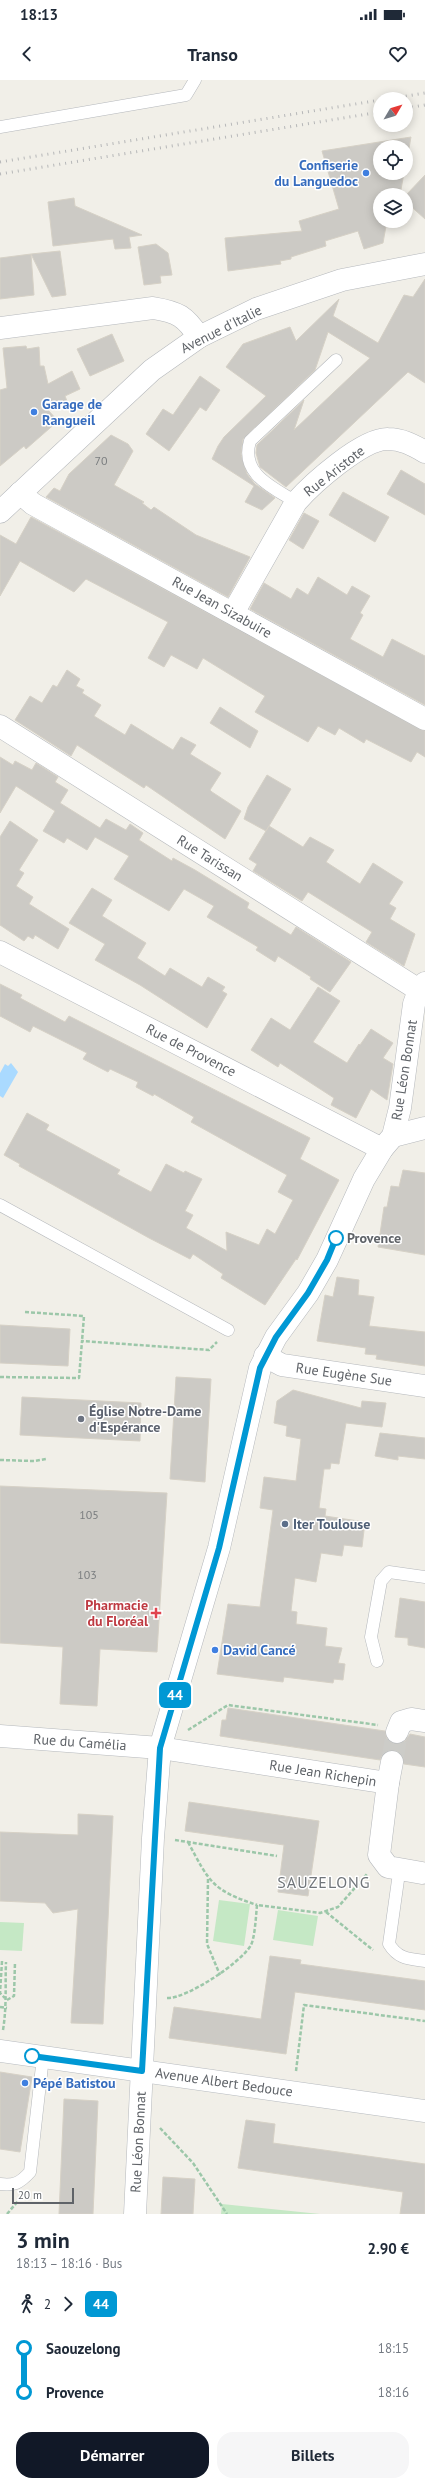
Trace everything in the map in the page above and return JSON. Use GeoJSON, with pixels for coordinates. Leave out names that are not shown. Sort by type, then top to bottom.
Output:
{"type":"FeatureCollection","features":[{"type":"Feature","properties":{"kind":"street","name":"Avenue d'Italie"},"geometry":{"type":"LineString","coordinates":[[0,512],[152,370],[191,342],[256,310],[342,280],[425,264]]}},
{"type":"Feature","properties":{"kind":"street"},"geometry":{"type":"LineString","coordinates":[[0,328],[137,310],[162,310],[191,342]]}},
{"type":"Feature","properties":{"kind":"street","name":"Rue Aristote"},"geometry":{"type":"LineString","coordinates":[[233,613],[296,502],[308,488],[355,453],[375,441],[387,439],[404,441],[425,452]]}},
{"type":"Feature","properties":{"kind":"street","name":"Rue Jean Sizabuire"},"geometry":{"type":"LineString","coordinates":[[20,493],[33,504],[425,719]]}},
{"type":"Feature","properties":{"kind":"street","name":"Rue Tarissan"},"geometry":{"type":"LineString","coordinates":[[0,726],[422,986]]}},
{"type":"Feature","properties":{"kind":"street","name":"Rue de Provence"},"geometry":{"type":"LineString","coordinates":[[0,952],[387,1143]]}},
{"type":"Feature","properties":{"kind":"street","name":"Rue Léon Bonnat"},"geometry":{"type":"LineString","coordinates":[[135,2214],[153,1838],[160,1748],[219,1548],[255,1384],[265,1356],[327,1260],[364,1179],[387,1143],[400,1108],[414,1004],[422,986]]}},
{"type":"Feature","properties":{"kind":"street","name":"Rue Léon Bonnat"},"geometry":{"type":"LineString","coordinates":[[387,1143],[425,1128]]}},
{"type":"Feature","properties":{"kind":"street","name":"Rue Eugène Sue"},"geometry":{"type":"LineString","coordinates":[[265,1356],[282,1365],[425,1386]]}},
{"type":"Feature","properties":{"kind":"street"},"geometry":{"type":"LineString","coordinates":[[397,1730],[401,1722],[411,1719],[425,1721]]}},
{"type":"Feature","properties":{"kind":"street","name":"Rue du Camélia"},"geometry":{"type":"LineString","coordinates":[[0,1736],[160,1748]]}},
{"type":"Feature","properties":{"kind":"street","name":"Rue Jean Richepin"},"geometry":{"type":"LineString","coordinates":[[160,1748],[390,1772],[380,1849],[382,1862]]}},
{"type":"Feature","properties":{"kind":"street"},"geometry":{"type":"LineString","coordinates":[[382,1862],[388,1867],[422,1873]]}},
{"type":"Feature","properties":{"kind":"street","name":"Avenue Albert Bedouce"},"geometry":{"type":"LineString","coordinates":[[1,2042],[43,2057],[425,2110]]}},
{"type":"Feature","properties":{"kind":"lane"},"geometry":{"type":"LineString","coordinates":[[0,128],[186,95],[195,80]]}},
{"type":"Feature","properties":{"kind":"lane"},"geometry":{"type":"LineString","coordinates":[[296,502],[263,481],[250,466],[246,453],[250,441],[336,360]]}},
{"type":"Feature","properties":{"kind":"lane"},"geometry":{"type":"LineString","coordinates":[[0,1205],[228,1330]]}},
{"type":"Feature","properties":{"kind":"lane"},"geometry":{"type":"LineString","coordinates":[[377,1661],[371,1637],[381,1581],[389,1572],[425,1578]]}},
{"type":"Feature","properties":{"kind":"lane"},"geometry":{"type":"LineString","coordinates":[[398,1880],[389,1944],[394,1952],[402,1958],[425,1961]]}},
{"type":"Feature","properties":{"kind":"lane"},"geometry":{"type":"LineString","coordinates":[[0,2184],[9,2185],[21,2183],[30,2172],[43,2057]]}},
{"type":"Feature","properties":{"kind":"path"},"geometry":{"type":"LineString","coordinates":[[0,1377],[79,1378],[84,1316],[25,1312]]}},
{"type":"Feature","properties":{"kind":"path"},"geometry":{"type":"LineString","coordinates":[[82,1341],[209,1350]]}},
{"type":"Feature","properties":{"kind":"path"},"geometry":{"type":"LineString","coordinates":[[0,1460],[34,1461],[46,1459]]}},
{"type":"Feature","properties":{"kind":"path"},"geometry":{"type":"LineString","coordinates":[[160,1748],[228,1705],[397,1730]]}},
{"type":"Feature","properties":{"kind":"path"},"geometry":{"type":"LineString","coordinates":[[168,1840],[277,1856]]}},
{"type":"Feature","properties":{"kind":"path"},"geometry":{"type":"LineString","coordinates":[[188,1842],[208,1879],[228,1896],[257,1905],[320,1913],[338,1907],[368,1874],[382,1862]]}},
{"type":"Feature","properties":{"kind":"path"},"geometry":{"type":"LineString","coordinates":[[208,1879],[207,1944],[220,1975]]}},
{"type":"Feature","properties":{"kind":"path"},"geometry":{"type":"LineString","coordinates":[[146,1997],[175,1998],[220,1975],[251,1945],[257,1905]]}},
{"type":"Feature","properties":{"kind":"path"},"geometry":{"type":"LineString","coordinates":[[326,1911],[373,1950],[394,1952]]}},
{"type":"Feature","properties":{"kind":"path"},"geometry":{"type":"LineString","coordinates":[[2,1961],[0,1993],[7,2000]]}},
{"type":"Feature","properties":{"kind":"path"},"geometry":{"type":"LineString","coordinates":[[1,2042],[7,2008],[7,2000],[4,1994],[6,1962]]}},
{"type":"Feature","properties":{"kind":"path"},"geometry":{"type":"LineString","coordinates":[[7,2000],[14,1996],[16,1962]]}},
{"type":"Feature","properties":{"kind":"path"},"geometry":{"type":"LineString","coordinates":[[297,2067],[304,2005],[425,2021]]}},
{"type":"Feature","properties":{"kind":"path"},"geometry":{"type":"LineString","coordinates":[[0,2007],[7,2008]]}},
{"type":"Feature","properties":{"kind":"path"},"geometry":{"type":"LineString","coordinates":[[156,2125],[193,2163],[227,2214]]}},
{"type":"Feature","properties":{"kind":"green space"},"geometry":{"type":"Polygon","coordinates":[[[219,1900],[250,1904],[244,1946],[213,1941],[219,1900]]]}},
{"type":"Feature","properties":{"kind":"green space"},"geometry":{"type":"Polygon","coordinates":[[[278,1910],[318,1916],[313,1946],[273,1940],[278,1910]]]}},
{"type":"Feature","properties":{"kind":"green space"},"geometry":{"type":"Polygon","coordinates":[[[0,1922],[24,1923],[22,1951],[0,1950],[0,1922]]]}},
{"type":"Feature","properties":{"kind":"green space"},"geometry":{"type":"Polygon","coordinates":[[[222,2204],[320,2214],[221,2214],[222,2204]]]}},
{"type":"Feature","properties":{"kind":"water"},"geometry":{"type":"Polygon","coordinates":[[[11,1063],[18,1072],[3,1098],[0,1096],[0,1073],[5,1064],[8,1066],[11,1063]]]}},
{"type":"Feature","properties":{"kind":"building"},"geometry":{"type":"Polygon","coordinates":[[[411,137],[410,140],[392,140],[411,137]]]}},
{"type":"Feature","properties":{"kind":"building"},"geometry":{"type":"Polygon","coordinates":[[[373,143],[373,180],[403,180],[401,188],[373,188],[373,228],[386,228],[383,243],[364,249],[358,231],[325,241],[326,246],[291,257],[291,259],[280,261],[281,264],[228,271],[225,238],[302,231],[299,221],[339,209],[322,151],[373,143]]]}},
{"type":"Feature","properties":{"kind":"building"},"geometry":{"type":"Polygon","coordinates":[[[425,175],[425,219],[413,208],[413,188],[425,175]]]}},
{"type":"Feature","properties":{"kind":"building"},"geometry":{"type":"Polygon","coordinates":[[[74,198],[75,206],[142,235],[129,237],[131,248],[115,249],[113,239],[53,246],[48,202],[74,198]]]}},
{"type":"Feature","properties":{"kind":"building"},"geometry":{"type":"Polygon","coordinates":[[[156,244],[168,253],[172,275],[160,276],[161,283],[144,285],[138,247],[156,244]]]}},
{"type":"Feature","properties":{"kind":"building"},"geometry":{"type":"Polygon","coordinates":[[[60,251],[66,295],[52,297],[31,254],[60,251]]]}},
{"type":"Feature","properties":{"kind":"building"},"geometry":{"type":"Polygon","coordinates":[[[31,254],[34,295],[0,299],[0,258],[31,254]]]}},
{"type":"Feature","properties":{"kind":"building"},"geometry":{"type":"Polygon","coordinates":[[[425,279],[425,383],[408,372],[286,487],[260,467],[256,453],[257,445],[304,400],[294,430],[370,358],[328,332],[315,370],[243,439],[241,454],[247,474],[255,484],[275,498],[262,510],[245,502],[254,486],[212,459],[224,437],[266,396],[226,367],[243,344],[290,327],[296,341],[339,299],[333,316],[378,343],[404,295],[413,297],[425,279]]]}},
{"type":"Feature","properties":{"kind":"building"},"geometry":{"type":"Polygon","coordinates":[[[112,334],[124,361],[90,376],[77,349],[112,334]]]}},
{"type":"Feature","properties":{"kind":"building"},"geometry":{"type":"Polygon","coordinates":[[[26,346],[27,349],[39,347],[40,366],[44,366],[48,384],[72,371],[80,389],[65,396],[67,401],[48,410],[58,421],[26,449],[24,446],[0,466],[0,390],[7,388],[3,348],[26,346]]]}},
{"type":"Feature","properties":{"kind":"building"},"geometry":{"type":"Polygon","coordinates":[[[200,376],[220,390],[206,411],[200,407],[169,451],[146,434],[163,409],[173,415],[200,376]]]}},
{"type":"Feature","properties":{"kind":"building"},"geometry":{"type":"Polygon","coordinates":[[[111,435],[128,444],[133,451],[114,485],[144,502],[142,503],[151,510],[154,507],[196,535],[250,557],[228,597],[46,497],[54,488],[60,491],[69,474],[111,435]]]}},
{"type":"Feature","properties":{"kind":"building"},"geometry":{"type":"Polygon","coordinates":[[[401,470],[425,484],[425,515],[387,494],[401,470]]]}},
{"type":"Feature","properties":{"kind":"building"},"geometry":{"type":"Polygon","coordinates":[[[343,492],[389,517],[375,542],[329,515],[343,492]]]}},
{"type":"Feature","properties":{"kind":"building"},"geometry":{"type":"Polygon","coordinates":[[[304,513],[319,521],[303,549],[289,540],[304,513]]]}},
{"type":"Feature","properties":{"kind":"building"},"geometry":{"type":"Polygon","coordinates":[[[31,517],[425,731],[425,757],[417,752],[411,762],[366,739],[364,743],[339,728],[335,735],[318,726],[308,742],[255,712],[265,696],[203,658],[197,669],[171,655],[164,667],[148,658],[168,622],[86,579],[74,592],[20,561],[0,596],[0,535],[16,544],[31,517]]]}},
{"type":"Feature","properties":{"kind":"building"},"geometry":{"type":"Polygon","coordinates":[[[318,577],[347,595],[352,586],[370,596],[360,613],[363,615],[350,639],[383,657],[392,639],[425,656],[425,705],[250,609],[264,583],[291,599],[297,588],[308,595],[318,577]]]}},
{"type":"Feature","properties":{"kind":"building"},"geometry":{"type":"Polygon","coordinates":[[[67,670],[80,679],[76,686],[84,690],[82,693],[101,705],[94,716],[125,735],[131,724],[173,750],[181,737],[196,745],[190,754],[221,773],[210,790],[241,811],[225,839],[146,785],[144,788],[77,745],[71,756],[15,720],[30,696],[42,703],[53,685],[57,687],[67,670]]]}},
{"type":"Feature","properties":{"kind":"building"},"geometry":{"type":"Polygon","coordinates":[[[220,707],[258,731],[250,748],[210,723],[220,707]]]}},
{"type":"Feature","properties":{"kind":"building"},"geometry":{"type":"Polygon","coordinates":[[[0,757],[13,765],[15,761],[32,770],[36,763],[58,777],[55,782],[68,790],[60,803],[100,828],[106,819],[126,830],[130,824],[143,833],[139,840],[172,861],[173,858],[249,903],[247,908],[291,935],[296,927],[351,962],[330,992],[310,979],[311,977],[278,956],[275,962],[256,950],[258,947],[207,917],[214,906],[184,889],[169,911],[114,879],[129,856],[95,837],[87,850],[67,838],[64,843],[43,831],[55,811],[16,786],[0,813],[0,757]]]}},
{"type":"Feature","properties":{"kind":"building"},"geometry":{"type":"Polygon","coordinates":[[[267,775],[291,789],[266,831],[244,819],[248,807],[267,775]]]}},
{"type":"Feature","properties":{"kind":"building"},"geometry":{"type":"Polygon","coordinates":[[[10,821],[38,840],[19,870],[24,873],[16,886],[33,897],[29,904],[69,929],[58,949],[35,935],[33,939],[28,936],[24,941],[0,925],[0,837],[10,821]]]}},
{"type":"Feature","properties":{"kind":"building"},"geometry":{"type":"Polygon","coordinates":[[[269,826],[303,847],[310,837],[334,850],[326,862],[360,884],[373,863],[403,882],[389,904],[396,908],[390,919],[415,934],[404,966],[366,942],[372,932],[308,892],[302,901],[253,871],[257,864],[249,859],[269,826]]]}},
{"type":"Feature","properties":{"kind":"building"},"geometry":{"type":"Polygon","coordinates":[[[92,888],[112,900],[102,916],[146,943],[137,958],[165,976],[170,968],[202,987],[208,977],[225,987],[222,991],[227,994],[207,1028],[140,985],[95,960],[105,944],[69,923],[92,888]]]}},
{"type":"Feature","properties":{"kind":"building"},"geometry":{"type":"Polygon","coordinates":[[[0,984],[22,995],[20,998],[65,1022],[69,1016],[310,1138],[300,1159],[339,1180],[297,1260],[296,1259],[265,1305],[221,1278],[223,1274],[193,1254],[190,1259],[149,1238],[19,1166],[20,1164],[4,1155],[27,1113],[49,1125],[46,1130],[120,1170],[117,1174],[151,1192],[166,1164],[184,1173],[185,1171],[202,1179],[185,1211],[193,1215],[186,1228],[227,1251],[226,1232],[259,1245],[267,1229],[275,1234],[293,1200],[278,1192],[287,1175],[191,1122],[194,1117],[154,1094],[153,1096],[136,1087],[138,1082],[110,1069],[108,1072],[83,1059],[87,1053],[33,1026],[30,1032],[0,1016],[0,984]]]}},
{"type":"Feature","properties":{"kind":"building"},"geometry":{"type":"Polygon","coordinates":[[[318,987],[340,1001],[313,1042],[347,1063],[371,1029],[393,1043],[383,1058],[393,1064],[387,1100],[371,1089],[356,1118],[331,1105],[334,1098],[280,1063],[278,1067],[251,1050],[271,1018],[290,1030],[318,987]]]}},
{"type":"Feature","properties":{"kind":"building"},"geometry":{"type":"Polygon","coordinates":[[[403,1170],[425,1173],[425,1255],[378,1247],[384,1207],[387,1207],[391,1186],[399,1187],[403,1170]]]}},
{"type":"Feature","properties":{"kind":"building"},"geometry":{"type":"Polygon","coordinates":[[[337,1277],[359,1280],[358,1295],[374,1297],[369,1326],[425,1332],[425,1366],[376,1359],[377,1355],[365,1354],[366,1348],[317,1341],[325,1295],[333,1297],[337,1277]]]}},
{"type":"Feature","properties":{"kind":"building"},"geometry":{"type":"Polygon","coordinates":[[[0,1325],[70,1329],[68,1366],[0,1363],[0,1325]]]}},
{"type":"Feature","properties":{"kind":"building"},"geometry":{"type":"Polygon","coordinates":[[[176,1377],[211,1379],[205,1482],[170,1479],[176,1377]]]}},
{"type":"Feature","properties":{"kind":"building"},"geometry":{"type":"Polygon","coordinates":[[[293,1390],[361,1408],[362,1401],[386,1403],[382,1427],[346,1423],[339,1464],[331,1463],[330,1469],[324,1469],[319,1508],[326,1509],[325,1516],[365,1522],[362,1547],[344,1545],[342,1556],[321,1553],[316,1582],[295,1578],[291,1611],[297,1612],[296,1624],[327,1628],[325,1646],[342,1648],[338,1663],[345,1664],[343,1680],[334,1679],[333,1683],[284,1677],[283,1682],[217,1674],[228,1604],[260,1607],[273,1510],[260,1508],[264,1477],[296,1481],[301,1439],[286,1436],[287,1426],[274,1423],[277,1401],[293,1390]]]}},
{"type":"Feature","properties":{"kind":"building","name":"Église Notre-Dame d'Espérance"},"geometry":{"type":"Polygon","coordinates":[[[22,1397],[141,1403],[140,1441],[20,1435],[22,1397]]]}},
{"type":"Feature","properties":{"kind":"building"},"geometry":{"type":"Polygon","coordinates":[[[380,1433],[425,1438],[425,1459],[398,1456],[398,1460],[375,1456],[380,1433]]]}},
{"type":"Feature","properties":{"kind":"building"},"geometry":{"type":"Polygon","coordinates":[[[0,1486],[167,1493],[157,1652],[100,1649],[97,1706],[60,1704],[63,1647],[0,1643],[0,1486]]]}},
{"type":"Feature","properties":{"kind":"building"},"geometry":{"type":"Polygon","coordinates":[[[400,1598],[425,1602],[425,1648],[408,1645],[408,1638],[395,1637],[400,1598]]]}},
{"type":"Feature","properties":{"kind":"building"},"geometry":{"type":"Polygon","coordinates":[[[228,1708],[385,1731],[387,1739],[393,1744],[404,1742],[410,1734],[425,1737],[425,1767],[404,1764],[400,1753],[394,1750],[383,1754],[380,1760],[220,1736],[222,1720],[226,1720],[228,1708]]]}},
{"type":"Feature","properties":{"kind":"building"},"geometry":{"type":"Polygon","coordinates":[[[189,1802],[319,1821],[308,1896],[278,1892],[284,1845],[185,1831],[189,1802]]]}},
{"type":"Feature","properties":{"kind":"building"},"geometry":{"type":"Polygon","coordinates":[[[78,1814],[113,1816],[103,2024],[71,2023],[78,1909],[53,1913],[45,1903],[0,1901],[0,1832],[78,1835],[78,1814]]]}},
{"type":"Feature","properties":{"kind":"building"},"geometry":{"type":"Polygon","coordinates":[[[270,1956],[301,1960],[300,1964],[425,1981],[425,2010],[295,1992],[286,2054],[169,2038],[174,2007],[261,2019],[270,1956]]]}},
{"type":"Feature","properties":{"kind":"building"},"geometry":{"type":"Polygon","coordinates":[[[0,2072],[32,2077],[20,2152],[0,2149],[0,2072]]]}},
{"type":"Feature","properties":{"kind":"building"},"geometry":{"type":"Polygon","coordinates":[[[64,2099],[98,2101],[93,2214],[59,2214],[64,2099]]]}},
{"type":"Feature","properties":{"kind":"building"},"geometry":{"type":"Polygon","coordinates":[[[246,2120],[275,2124],[273,2143],[425,2164],[425,2214],[400,2214],[403,2192],[238,2168],[246,2120]]]}},
{"type":"Feature","properties":{"kind":"building"},"geometry":{"type":"Polygon","coordinates":[[[163,2177],[195,2179],[193,2214],[161,2214],[163,2177]]]}},
{"type":"Feature","properties":{"kind":"tunnel"},"geometry":{"type":"LineString","coordinates":[[392,1762],[397,1732]]}},
{"type":"Feature","properties":{"kind":"railway"},"geometry":{"type":"LineString","coordinates":[[413,95],[425,93]]}},
{"type":"Feature","properties":{"kind":"railway"},"geometry":{"type":"LineString","coordinates":[[0,162],[373,101]]}},
{"type":"Feature","properties":{"kind":"railway"},"geometry":{"type":"LineString","coordinates":[[413,107],[425,105]]}},
{"type":"Feature","properties":{"kind":"railway"},"geometry":{"type":"LineString","coordinates":[[0,174],[373,113]]}},
{"type":"Feature","properties":{"kind":"bus line","name":"44"},"geometry":{"type":"LineString","coordinates":[[32,2056],[142,2071],[153,1838],[160,1748],[219,1548],[233,1492],[255,1384],[260,1368],[276,1337],[308,1293],[327,1260],[336,1238]]}},
{"type":"Feature","properties":{"kind":"place","name":"Confiserie du Languedoc"},"geometry":{"type":"Point","coordinates":[366,173]}},
{"type":"Feature","properties":{"kind":"place","name":"Garage de Rangueil"},"geometry":{"type":"Point","coordinates":[34,412]}},
{"type":"Feature","properties":{"kind":"place","name":"Provence"},"geometry":{"type":"Point","coordinates":[336,1238]}},
{"type":"Feature","properties":{"kind":"place","name":"Église Notre-Dame d'Espérance"},"geometry":{"type":"Point","coordinates":[81,1419]}},
{"type":"Feature","properties":{"kind":"place","name":"Iter Toulouse"},"geometry":{"type":"Point","coordinates":[285,1524]}},
{"type":"Feature","properties":{"kind":"place","name":"Pharmacie du Floréal"},"geometry":{"type":"Point","coordinates":[156,1613]}},
{"type":"Feature","properties":{"kind":"place","name":"David Cancé"},"geometry":{"type":"Point","coordinates":[215,1650]}},
{"type":"Feature","properties":{"kind":"place","name":"Pépé Batistou"},"geometry":{"type":"Point","coordinates":[25,2083]}},
{"type":"Feature","properties":{"kind":"district","name":"SAUZELONG"},"geometry":{"type":"Point","coordinates":[324,1882]}}]}
